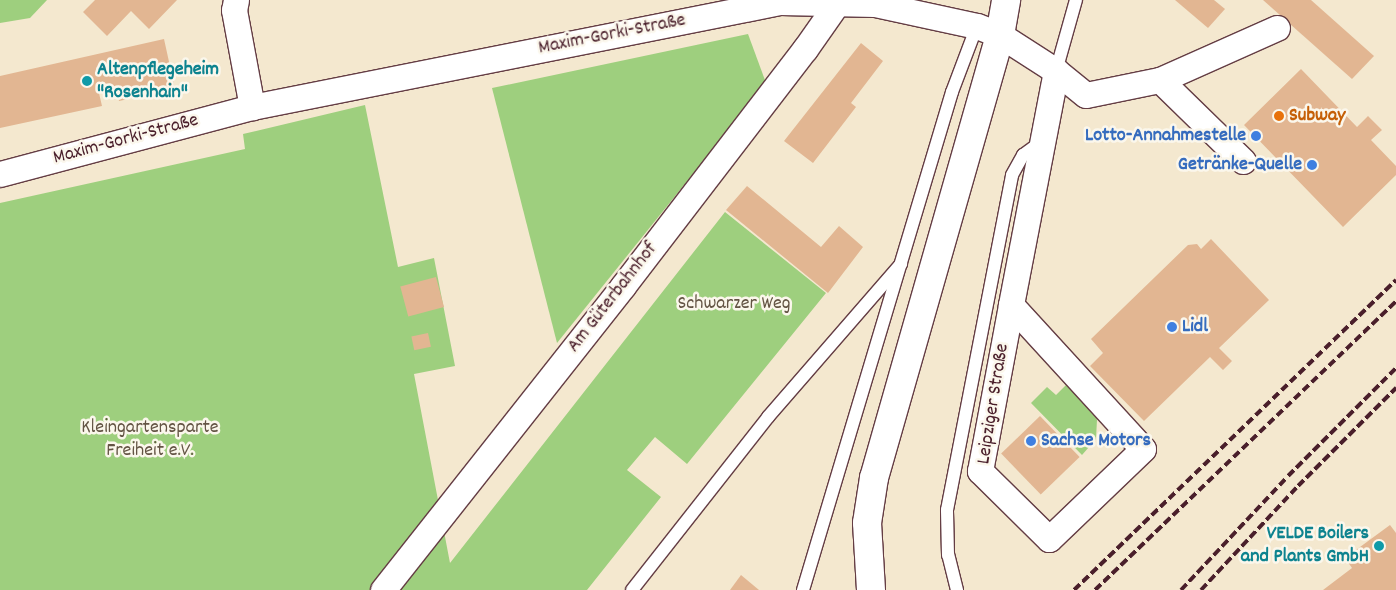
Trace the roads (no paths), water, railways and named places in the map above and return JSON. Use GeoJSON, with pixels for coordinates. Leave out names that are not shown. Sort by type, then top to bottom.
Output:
{"type":"FeatureCollection","features":[{"type":"Feature","properties":{"kind":"main road"},"geometry":{"type":"LineString","coordinates":[[871,590],[867,523],[874,478],[915,337],[989,31],[1006,0]]}},
{"type":"Feature","properties":{"kind":"street"},"geometry":{"type":"LineString","coordinates":[[236,0],[234,10],[252,106]]}},
{"type":"Feature","properties":{"kind":"street","name":"Maxim-Gorki-Straße"},"geometry":{"type":"LineString","coordinates":[[0,174],[252,106],[780,2],[875,4],[989,31]]}},
{"type":"Feature","properties":{"kind":"street","name":"Am Güterbahnhof"},"geometry":{"type":"LineString","coordinates":[[383,590],[623,286],[806,49],[838,2]]}},
{"type":"Feature","properties":{"kind":"street"},"geometry":{"type":"LineString","coordinates":[[989,31],[1056,71],[1086,95],[1160,80],[1278,28]]}},
{"type":"Feature","properties":{"kind":"street","name":"Leipziger Straße"},"geometry":{"type":"LineString","coordinates":[[1011,305],[1143,449],[1049,539],[980,471],[1011,305],[1042,141],[1056,71]]}},
{"type":"Feature","properties":{"kind":"street"},"geometry":{"type":"LineString","coordinates":[[1160,80],[1243,160]]}},
{"type":"Feature","properties":{"kind":"lane"},"geometry":{"type":"LineString","coordinates":[[1056,71],[1076,0]]}},
{"type":"Feature","properties":{"kind":"lane"},"geometry":{"type":"LineString","coordinates":[[803,590],[904,261],[952,92],[989,31]]}},
{"type":"Feature","properties":{"kind":"lane"},"geometry":{"type":"LineString","coordinates":[[957,590],[948,555],[946,510],[1012,175],[1023,155],[1042,141]]}},
{"type":"Feature","properties":{"kind":"lane"},"geometry":{"type":"LineString","coordinates":[[632,590],[768,417],[904,261]]}},
{"type":"Feature","properties":{"kind":"railway"},"geometry":{"type":"LineString","coordinates":[[1074,590],[1396,280]]}},
{"type":"Feature","properties":{"kind":"railway"},"geometry":{"type":"LineString","coordinates":[[1095,590],[1396,301]]}},
{"type":"Feature","properties":{"kind":"railway"},"geometry":{"type":"LineString","coordinates":[[1181,590],[1288,476],[1396,368]]}},
{"type":"Feature","properties":{"kind":"railway"},"geometry":{"type":"LineString","coordinates":[[1201,590],[1298,486],[1396,388]]}},
{"type":"Feature","properties":{"kind":"place","name":"Altenpflegeheim \"Rosenhain\""},"geometry":{"type":"Point","coordinates":[87,81]}},
{"type":"Feature","properties":{"kind":"place","name":"Subway"},"geometry":{"type":"Point","coordinates":[1279,116]}},
{"type":"Feature","properties":{"kind":"place","name":"Lotto-Annahmestelle"},"geometry":{"type":"Point","coordinates":[1256,136]}},
{"type":"Feature","properties":{"kind":"place","name":"Getränke-Quelle"},"geometry":{"type":"Point","coordinates":[1312,165]}},
{"type":"Feature","properties":{"kind":"place","name":"Lidl"},"geometry":{"type":"Point","coordinates":[1172,327]}},
{"type":"Feature","properties":{"kind":"place","name":"Sachse Motors"},"geometry":{"type":"Point","coordinates":[1031,441]}},
{"type":"Feature","properties":{"kind":"place","name":"VELDE Boilers and Plants GmbH"},"geometry":{"type":"Point","coordinates":[1379,546]}},
{"type":"Feature","properties":{"kind":"park label","name":"Schwarzer Weg"},"geometry":{"type":"Point","coordinates":[734,304]}},
{"type":"Feature","properties":{"kind":"park label","name":"Kleingartensparte Freiheit e.V."},"geometry":{"type":"Point","coordinates":[150,440]}}]}
